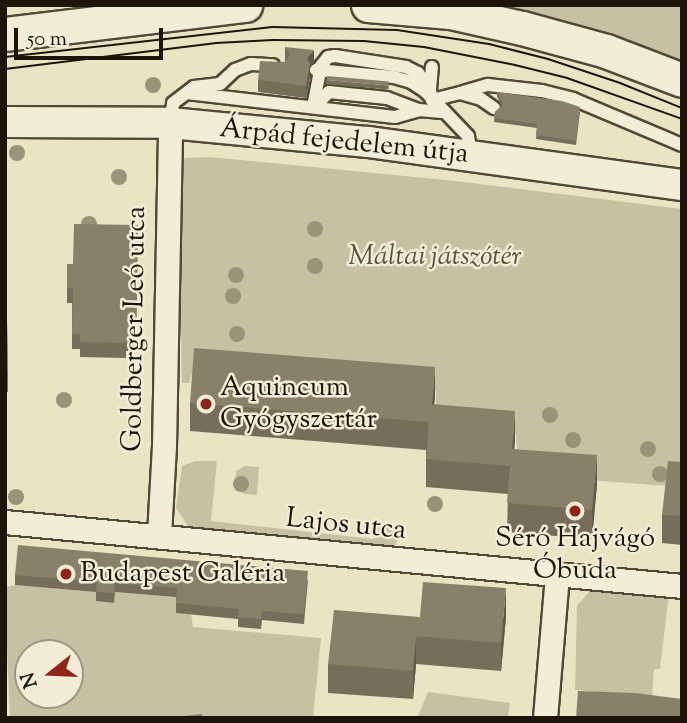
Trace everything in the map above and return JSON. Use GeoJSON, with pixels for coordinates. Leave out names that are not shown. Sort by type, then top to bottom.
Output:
{"type":"FeatureCollection","features":[{"type":"Feature","properties":{"kind":"main road"},"geometry":{"type":"LineString","coordinates":[[5,34],[245,5]]}},
{"type":"Feature","properties":{"kind":"main road"},"geometry":{"type":"LineString","coordinates":[[368,5],[450,12],[522,28],[606,51],[682,80]]}},
{"type":"Feature","properties":{"kind":"street","name":"Árpád fejedelem útja"},"geometry":{"type":"LineString","coordinates":[[5,122],[170,123],[471,156],[682,185]]}},
{"type":"Feature","properties":{"kind":"street","name":"Goldberger Leó utca"},"geometry":{"type":"LineString","coordinates":[[159,535],[164,446],[170,123]]}},
{"type":"Feature","properties":{"kind":"street","name":"Lajos utca"},"geometry":{"type":"LineString","coordinates":[[5,522],[682,586]]}},
{"type":"Feature","properties":{"kind":"street"},"geometry":{"type":"LineString","coordinates":[[545,718],[557,575]]}},
{"type":"Feature","properties":{"kind":"lane"},"geometry":{"type":"LineString","coordinates":[[170,123],[173,103],[194,87],[219,84],[235,70],[251,64],[281,66]]}},
{"type":"Feature","properties":{"kind":"lane"},"geometry":{"type":"LineString","coordinates":[[431,95],[432,67]]}},
{"type":"Feature","properties":{"kind":"lane"},"geometry":{"type":"LineString","coordinates":[[313,107],[318,70],[394,77],[411,82],[431,95],[442,111],[468,136],[471,156]]}},
{"type":"Feature","properties":{"kind":"lane"},"geometry":{"type":"LineString","coordinates":[[431,95],[460,93],[488,85],[542,91],[573,99],[682,145]]}},
{"type":"Feature","properties":{"kind":"lane"},"geometry":{"type":"LineString","coordinates":[[187,93],[313,107],[329,92],[387,98],[419,110],[442,111]]}},
{"type":"Feature","properties":{"kind":"lane"},"geometry":{"type":"LineString","coordinates":[[460,93],[481,99],[494,108]]}},
{"type":"Feature","properties":{"kind":"green space"},"geometry":{"type":"Polygon","coordinates":[[[476,5],[682,5],[682,66],[585,26],[476,5]]]}},
{"type":"Feature","properties":{"kind":"green space","name":"Máltai játszótér"},"geometry":{"type":"Polygon","coordinates":[[[210,157],[456,181],[682,209],[682,487],[601,481],[518,470],[516,434],[436,429],[436,391],[193,370],[189,383],[182,383],[178,180],[185,158],[210,157]]]}},
{"type":"Feature","properties":{"kind":"green space"},"geometry":{"type":"Polygon","coordinates":[[[195,461],[217,461],[211,521],[373,539],[376,523],[391,525],[396,530],[397,542],[394,547],[190,529],[176,508],[182,466],[195,461]]]}},
{"type":"Feature","properties":{"kind":"green space"},"geometry":{"type":"Polygon","coordinates":[[[245,466],[259,467],[257,495],[244,494],[236,487],[236,471],[245,466]]]}},
{"type":"Feature","properties":{"kind":"green space"},"geometry":{"type":"Polygon","coordinates":[[[15,585],[97,592],[113,603],[115,592],[177,597],[176,612],[191,614],[193,627],[321,638],[313,718],[10,718],[5,604],[7,587],[15,585]]]}},
{"type":"Feature","properties":{"kind":"green space"},"geometry":{"type":"Polygon","coordinates":[[[593,587],[669,593],[660,669],[654,669],[652,697],[575,690],[577,606],[593,587]]]}},
{"type":"Feature","properties":{"kind":"green space"},"geometry":{"type":"Polygon","coordinates":[[[428,692],[510,703],[508,718],[407,718],[418,716],[428,692]]]}},
{"type":"Feature","properties":{"kind":"building"},"geometry":{"type":"Polygon","coordinates":[[[285,47],[314,50],[307,57],[310,64],[306,86],[258,80],[260,61],[285,62],[290,54],[285,47]]]}},
{"type":"Feature","properties":{"kind":"building"},"geometry":{"type":"Polygon","coordinates":[[[327,76],[389,81],[388,85],[327,80],[327,76]]]}},
{"type":"Feature","properties":{"kind":"building"},"geometry":{"type":"Polygon","coordinates":[[[497,92],[562,101],[580,107],[576,141],[536,135],[537,124],[494,118],[495,112],[503,105],[497,92]]]}},
{"type":"Feature","properties":{"kind":"building"},"geometry":{"type":"Polygon","coordinates":[[[5,220],[8,371],[5,372],[5,220]]]}},
{"type":"Feature","properties":{"kind":"building"},"geometry":{"type":"Polygon","coordinates":[[[74,224],[138,225],[136,336],[126,336],[126,343],[80,342],[80,334],[72,334],[73,288],[67,288],[67,264],[73,264],[74,224]]]}},
{"type":"Feature","properties":{"kind":"building"},"geometry":{"type":"Polygon","coordinates":[[[194,348],[435,367],[432,404],[515,411],[512,449],[597,455],[592,510],[507,503],[510,466],[426,459],[429,422],[190,403],[194,348]]]}},
{"type":"Feature","properties":{"kind":"building"},"geometry":{"type":"Polygon","coordinates":[[[668,461],[682,462],[682,516],[662,515],[668,461]]]}},
{"type":"Feature","properties":{"kind":"building"},"geometry":{"type":"Polygon","coordinates":[[[18,545],[308,571],[304,614],[262,611],[261,619],[238,617],[239,609],[176,603],[177,588],[115,583],[114,593],[96,592],[97,582],[15,575],[18,545]]]}},
{"type":"Feature","properties":{"kind":"building"},"geometry":{"type":"Polygon","coordinates":[[[423,582],[506,588],[501,643],[416,636],[413,671],[328,664],[334,610],[420,617],[423,582]]]}},
{"type":"Feature","properties":{"kind":"building"},"geometry":{"type":"Polygon","coordinates":[[[578,691],[635,693],[682,699],[682,718],[576,718],[578,691]]]}},
{"type":"Feature","properties":{"kind":"building"},"geometry":{"type":"Polygon","coordinates":[[[202,714],[202,718],[166,718],[202,714]]]}},
{"type":"Feature","properties":{"kind":"tram line"},"geometry":{"type":"LineString","coordinates":[[5,57],[272,27],[397,30],[489,44],[548,59],[620,83],[682,108]]}},
{"type":"Feature","properties":{"kind":"tram line"},"geometry":{"type":"LineString","coordinates":[[5,69],[216,43],[273,40],[364,41],[424,47],[515,65],[567,78],[682,119]]}},
{"type":"Feature","properties":{"kind":"place","name":"Aquincum Gyógyszertár"},"geometry":{"type":"Point","coordinates":[206,404]}},
{"type":"Feature","properties":{"kind":"place","name":"Séró Hajvágó Óbuda"},"geometry":{"type":"Point","coordinates":[575,511]}},
{"type":"Feature","properties":{"kind":"place","name":"Budapest Galéria"},"geometry":{"type":"Point","coordinates":[66,574]}}]}
